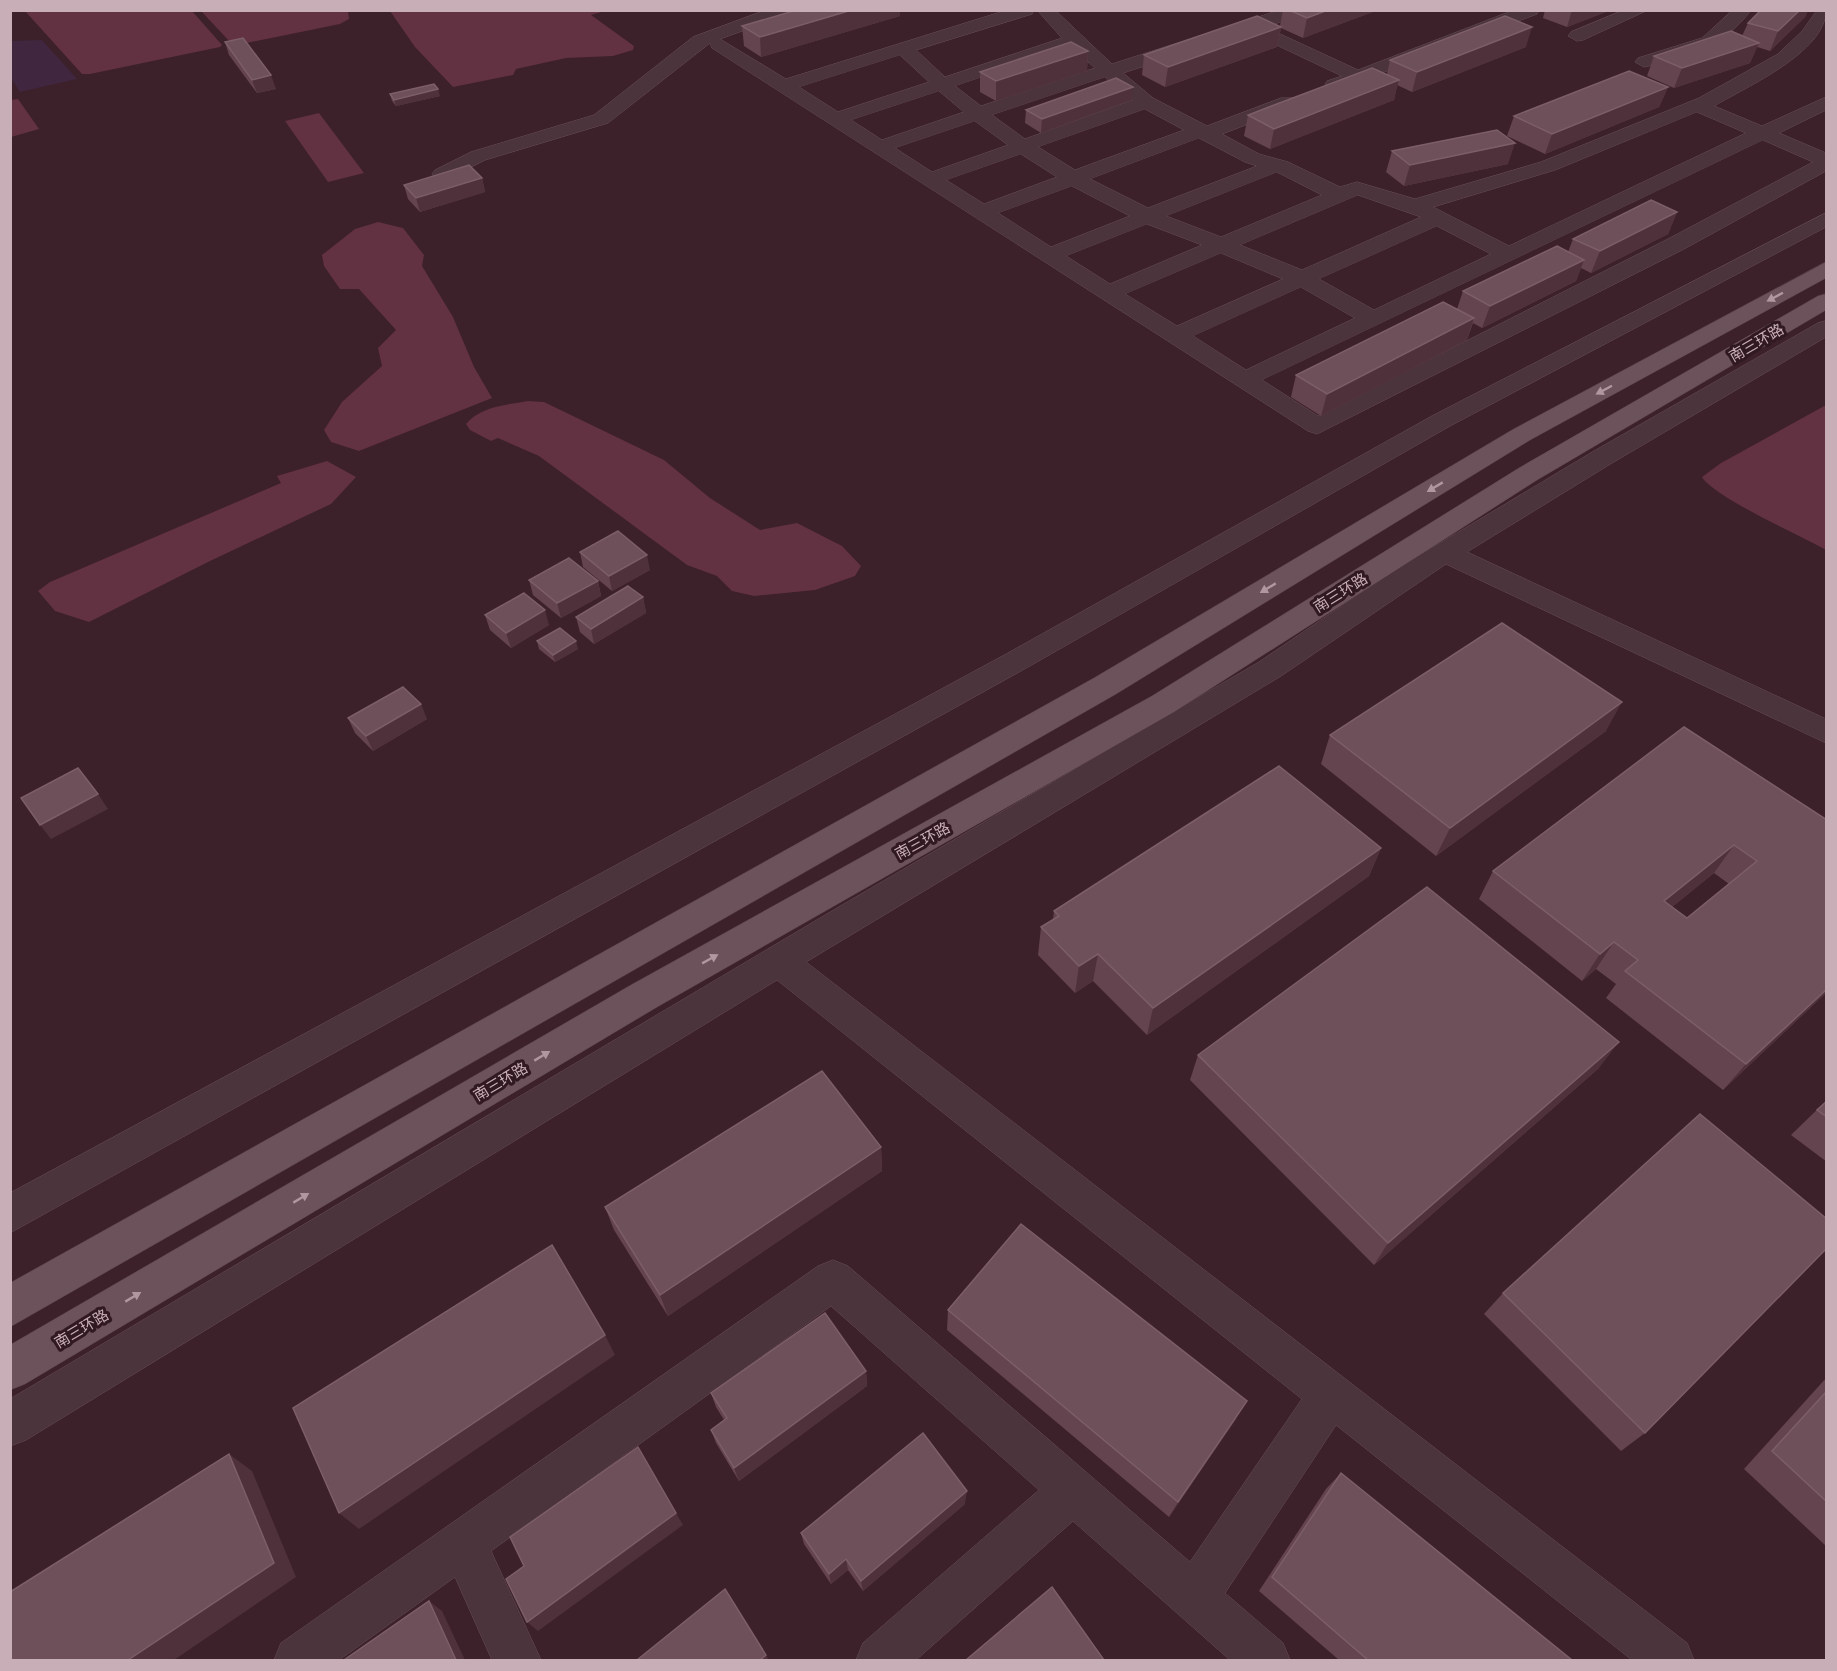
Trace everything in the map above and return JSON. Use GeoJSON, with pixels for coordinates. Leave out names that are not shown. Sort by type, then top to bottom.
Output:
{"type":"FeatureCollection","features":[{"type":"Feature","properties":{"kind":"main road","name":"南三环路"},"geometry":{"type":"LineString","coordinates":[[10,1306],[1105,686],[1521,435],[1827,269]]}},
{"type":"Feature","properties":{"kind":"main road","name":"南三环路"},"geometry":{"type":"LineString","coordinates":[[10,1369],[644,996],[1162,704],[1528,474],[1827,301]]}},
{"type":"Feature","properties":{"kind":"street"},"geometry":{"type":"LineString","coordinates":[[784,86],[1026,10]]}},
{"type":"Feature","properties":{"kind":"street"},"geometry":{"type":"LineString","coordinates":[[1045,10],[1074,40],[1146,102],[1252,158],[1277,165],[1339,195]]}},
{"type":"Feature","properties":{"kind":"street"},"geometry":{"type":"LineString","coordinates":[[880,147],[1108,70],[1299,10]]}},
{"type":"Feature","properties":{"kind":"street"},"geometry":{"type":"LineString","coordinates":[[982,212],[1308,95],[1531,10]]}},
{"type":"Feature","properties":{"kind":"street"},"geometry":{"type":"LineString","coordinates":[[1577,36],[1640,10]]}},
{"type":"Feature","properties":{"kind":"street"},"geometry":{"type":"LineString","coordinates":[[1644,62],[1711,39],[1743,10]]}},
{"type":"Feature","properties":{"kind":"street"},"geometry":{"type":"LineString","coordinates":[[1414,206],[1548,166],[1688,109],[1743,83],[1818,37],[1818,12]]}},
{"type":"Feature","properties":{"kind":"street"},"geometry":{"type":"LineString","coordinates":[[790,15],[718,44],[1317,426],[1822,168]]}},
{"type":"Feature","properties":{"kind":"street"},"geometry":{"type":"LineString","coordinates":[[442,174],[478,156],[601,119],[699,41],[790,15]]}},
{"type":"Feature","properties":{"kind":"street"},"geometry":{"type":"LineString","coordinates":[[1250,26],[1357,76]]}},
{"type":"Feature","properties":{"kind":"street"},"geometry":{"type":"LineString","coordinates":[[1711,39],[1733,47]]}},
{"type":"Feature","properties":{"kind":"street"},"geometry":{"type":"LineString","coordinates":[[836,119],[1074,40]]}},
{"type":"Feature","properties":{"kind":"street"},"geometry":{"type":"LineString","coordinates":[[903,48],[940,85],[976,114],[1075,178],[1148,216],[1299,278],[1372,318]]}},
{"type":"Feature","properties":{"kind":"street"},"geometry":{"type":"LineString","coordinates":[[1755,55],[1778,62]]}},
{"type":"Feature","properties":{"kind":"street"},"geometry":{"type":"LineString","coordinates":[[931,179],[1146,102]]}},
{"type":"Feature","properties":{"kind":"street"},"geometry":{"type":"LineString","coordinates":[[1244,380],[1827,103]]}},
{"type":"Feature","properties":{"kind":"street"},"geometry":{"type":"LineString","coordinates":[[1688,109],[1750,139],[1822,168]]}},
{"type":"Feature","properties":{"kind":"street"},"geometry":{"type":"LineString","coordinates":[[1049,255],[1277,165]]}},
{"type":"Feature","properties":{"kind":"street"},"geometry":{"type":"LineString","coordinates":[[1108,293],[1357,188],[1414,206],[1508,254]]}},
{"type":"Feature","properties":{"kind":"street"},"geometry":{"type":"LineString","coordinates":[[1174,336],[1437,218]]}},
{"type":"Feature","properties":{"kind":"street"},"geometry":{"type":"LineString","coordinates":[[10,1214],[1008,666],[1441,421],[1827,219]]}},
{"type":"Feature","properties":{"kind":"street"},"geometry":{"type":"LineString","coordinates":[[10,1424],[779,960],[1270,669],[1400,580],[1827,328]]}},
{"type":"Feature","properties":{"kind":"street"},"geometry":{"type":"LineString","coordinates":[[1446,553],[1827,732]]}},
{"type":"Feature","properties":{"kind":"street"},"geometry":{"type":"LineString","coordinates":[[779,960],[808,986],[1670,1660]]}},
{"type":"Feature","properties":{"kind":"street"},"geometry":{"type":"LineString","coordinates":[[298,1660],[833,1280],[1266,1660]]}},
{"type":"Feature","properties":{"kind":"street"},"geometry":{"type":"LineString","coordinates":[[1195,1596],[1330,1395]]}},
{"type":"Feature","properties":{"kind":"street"},"geometry":{"type":"LineString","coordinates":[[880,1660],[1074,1490]]}},
{"type":"Feature","properties":{"kind":"street"},"geometry":{"type":"LineString","coordinates":[[463,1543],[517,1660]]}},
{"type":"Feature","properties":{"kind":"shaded area"},"geometry":{"type":"Polygon","coordinates":[[[25,11],[192,11],[222,45],[82,74],[25,11]]]}},
{"type":"Feature","properties":{"kind":"shaded area"},"geometry":{"type":"Polygon","coordinates":[[[201,11],[348,11],[349,19],[340,24],[246,43],[231,43],[201,11]]]}},
{"type":"Feature","properties":{"kind":"shaded area"},"geometry":{"type":"Polygon","coordinates":[[[390,11],[605,11],[591,15],[634,46],[633,50],[613,56],[566,58],[516,69],[513,75],[453,87],[415,47],[390,11]]]}},
{"type":"Feature","properties":{"kind":"shaded area"},"geometry":{"type":"Polygon","coordinates":[[[42,40],[77,79],[20,92],[11,78],[11,41],[42,40]]]}},
{"type":"Feature","properties":{"kind":"shaded area"},"geometry":{"type":"Polygon","coordinates":[[[18,99],[39,129],[11,137],[11,100],[18,99]]]}},
{"type":"Feature","properties":{"kind":"shaded area"},"geometry":{"type":"Polygon","coordinates":[[[319,113],[364,173],[328,182],[285,121],[319,113]]]}},
{"type":"Feature","properties":{"kind":"shaded area"},"geometry":{"type":"Polygon","coordinates":[[[378,222],[403,228],[424,255],[422,266],[453,317],[474,367],[492,398],[359,451],[331,442],[324,430],[342,402],[382,366],[378,348],[396,330],[359,289],[340,289],[324,266],[322,255],[355,229],[378,222]]]}},
{"type":"Feature","properties":{"kind":"shaded area"},"geometry":{"type":"Polygon","coordinates":[[[528,401],[544,402],[664,460],[710,498],[760,530],[797,523],[842,546],[861,566],[855,576],[815,590],[754,596],[732,591],[717,576],[687,565],[539,456],[498,438],[491,441],[470,430],[466,424],[486,410],[528,401]]]}},
{"type":"Feature","properties":{"kind":"shaded area"},"geometry":{"type":"Polygon","coordinates":[[[1826,405],[1826,550],[1723,495],[1702,477],[1721,463],[1826,405]]]}},
{"type":"Feature","properties":{"kind":"shaded area"},"geometry":{"type":"Polygon","coordinates":[[[327,461],[356,477],[331,504],[89,622],[55,611],[38,591],[50,582],[281,483],[277,476],[327,461]]]}},
{"type":"Feature","properties":{"kind":"building"},"geometry":{"type":"Polygon","coordinates":[[[797,10],[852,10],[760,37],[742,26],[797,10]]]}},
{"type":"Feature","properties":{"kind":"building"},"geometry":{"type":"Polygon","coordinates":[[[1289,10],[1328,10],[1307,18],[1289,10]]]}},
{"type":"Feature","properties":{"kind":"building"},"geometry":{"type":"Polygon","coordinates":[[[1761,10],[1800,10],[1778,31],[1748,23],[1761,10]]]}},
{"type":"Feature","properties":{"kind":"building"},"geometry":{"type":"Polygon","coordinates":[[[1257,16],[1281,27],[1168,67],[1144,55],[1257,16]]]}},
{"type":"Feature","properties":{"kind":"building"},"geometry":{"type":"Polygon","coordinates":[[[1505,16],[1532,27],[1417,72],[1390,60],[1505,16]]]}},
{"type":"Feature","properties":{"kind":"building"},"geometry":{"type":"Polygon","coordinates":[[[1731,31],[1759,43],[1682,68],[1654,56],[1731,31]]]}},
{"type":"Feature","properties":{"kind":"building"},"geometry":{"type":"Polygon","coordinates":[[[243,38],[271,75],[252,80],[225,42],[243,38]]]}},
{"type":"Feature","properties":{"kind":"building"},"geometry":{"type":"Polygon","coordinates":[[[1071,42],[1088,51],[996,81],[980,72],[1071,42]]]}},
{"type":"Feature","properties":{"kind":"building"},"geometry":{"type":"Polygon","coordinates":[[[1372,68],[1399,80],[1274,129],[1248,115],[1372,68]]]}},
{"type":"Feature","properties":{"kind":"building"},"geometry":{"type":"Polygon","coordinates":[[[1629,71],[1668,87],[1552,134],[1514,116],[1629,71]]]}},
{"type":"Feature","properties":{"kind":"building"},"geometry":{"type":"Polygon","coordinates":[[[1116,78],[1133,87],[1042,119],[1026,110],[1116,78]]]}},
{"type":"Feature","properties":{"kind":"building"},"geometry":{"type":"Polygon","coordinates":[[[434,84],[438,89],[394,100],[390,94],[434,84]]]}},
{"type":"Feature","properties":{"kind":"building"},"geometry":{"type":"Polygon","coordinates":[[[1497,130],[1515,143],[1410,165],[1392,151],[1497,130]]]}},
{"type":"Feature","properties":{"kind":"building"},"geometry":{"type":"Polygon","coordinates":[[[469,165],[482,178],[416,198],[404,185],[469,165]]]}},
{"type":"Feature","properties":{"kind":"building"},"geometry":{"type":"Polygon","coordinates":[[[1651,200],[1677,212],[1600,251],[1573,239],[1651,200]]]}},
{"type":"Feature","properties":{"kind":"building"},"geometry":{"type":"Polygon","coordinates":[[[1557,246],[1584,260],[1490,306],[1463,291],[1557,246]]]}},
{"type":"Feature","properties":{"kind":"building"},"geometry":{"type":"Polygon","coordinates":[[[1443,302],[1474,318],[1327,394],[1296,375],[1443,302]]]}},
{"type":"Feature","properties":{"kind":"building"},"geometry":{"type":"Polygon","coordinates":[[[618,531],[647,555],[609,576],[580,552],[618,531]]]}},
{"type":"Feature","properties":{"kind":"building"},"geometry":{"type":"Polygon","coordinates":[[[569,558],[598,581],[557,603],[529,580],[569,558]]]}},
{"type":"Feature","properties":{"kind":"building"},"geometry":{"type":"Polygon","coordinates":[[[628,586],[643,597],[591,629],[576,617],[628,586]]]}},
{"type":"Feature","properties":{"kind":"building"},"geometry":{"type":"Polygon","coordinates":[[[524,593],[545,610],[506,633],[485,615],[524,593]]]}},
{"type":"Feature","properties":{"kind":"building"},"geometry":{"type":"Polygon","coordinates":[[[1502,623],[1622,702],[1450,828],[1330,735],[1502,623]]]}},
{"type":"Feature","properties":{"kind":"building"},"geometry":{"type":"Polygon","coordinates":[[[560,628],[576,641],[553,655],[537,641],[560,628]]]}},
{"type":"Feature","properties":{"kind":"building"},"geometry":{"type":"Polygon","coordinates":[[[403,687],[421,704],[366,736],[348,718],[403,687]]]}},
{"type":"Feature","properties":{"kind":"building"},"geometry":{"type":"Polygon","coordinates":[[[1684,727],[1827,820],[1827,989],[1746,1064],[1625,971],[1638,960],[1614,942],[1600,954],[1493,871],[1684,727]],[[1734,845],[1664,901],[1687,918],[1757,861],[1734,845]]]}},
{"type":"Feature","properties":{"kind":"building"},"geometry":{"type":"Polygon","coordinates":[[[1279,766],[1381,848],[1153,1008],[1098,954],[1079,966],[1041,927],[1059,916],[1054,911],[1279,766]]]}},
{"type":"Feature","properties":{"kind":"building"},"geometry":{"type":"Polygon","coordinates":[[[78,768],[98,794],[40,825],[21,798],[78,768]]]}},
{"type":"Feature","properties":{"kind":"building"},"geometry":{"type":"Polygon","coordinates":[[[1427,887],[1619,1042],[1388,1243],[1198,1055],[1427,887]]]}},
{"type":"Feature","properties":{"kind":"building"},"geometry":{"type":"Polygon","coordinates":[[[822,1071],[881,1147],[660,1295],[605,1207],[822,1071]]]}},
{"type":"Feature","properties":{"kind":"building"},"geometry":{"type":"Polygon","coordinates":[[[1827,1101],[1827,1117],[1817,1110],[1827,1101]]]}},
{"type":"Feature","properties":{"kind":"building"},"geometry":{"type":"Polygon","coordinates":[[[1700,1114],[1827,1219],[1827,1248],[1645,1433],[1503,1293],[1700,1114]]]}},
{"type":"Feature","properties":{"kind":"building"},"geometry":{"type":"Polygon","coordinates":[[[1021,1224],[1247,1401],[1178,1502],[948,1310],[1021,1224]]]}},
{"type":"Feature","properties":{"kind":"building"},"geometry":{"type":"Polygon","coordinates":[[[552,1245],[605,1335],[339,1513],[293,1408],[552,1245]]]}},
{"type":"Feature","properties":{"kind":"building"},"geometry":{"type":"Polygon","coordinates":[[[825,1313],[866,1371],[734,1468],[711,1430],[727,1418],[711,1393],[825,1313]]]}},
{"type":"Feature","properties":{"kind":"building"},"geometry":{"type":"Polygon","coordinates":[[[1827,1391],[1827,1502],[1772,1451],[1827,1391]]]}},
{"type":"Feature","properties":{"kind":"building"},"geometry":{"type":"Polygon","coordinates":[[[923,1433],[967,1491],[861,1581],[846,1559],[829,1574],[801,1533],[923,1433]]]}},
{"type":"Feature","properties":{"kind":"building"},"geometry":{"type":"Polygon","coordinates":[[[638,1447],[676,1513],[527,1622],[506,1579],[524,1566],[510,1537],[638,1447]]]}},
{"type":"Feature","properties":{"kind":"building"},"geometry":{"type":"Polygon","coordinates":[[[229,1454],[274,1563],[128,1660],[10,1660],[10,1592],[229,1454]]]}},
{"type":"Feature","properties":{"kind":"building"},"geometry":{"type":"Polygon","coordinates":[[[1341,1473],[1572,1660],[1368,1660],[1272,1577],[1341,1473]]]}},
{"type":"Feature","properties":{"kind":"building"},"geometry":{"type":"Polygon","coordinates":[[[1052,1587],[1104,1660],[966,1660],[1052,1587]]]}},
{"type":"Feature","properties":{"kind":"building"},"geometry":{"type":"Polygon","coordinates":[[[725,1589],[766,1655],[760,1660],[637,1660],[725,1589]]]}},
{"type":"Feature","properties":{"kind":"building"},"geometry":{"type":"Polygon","coordinates":[[[429,1601],[456,1660],[344,1660],[429,1601]]]}}]}
